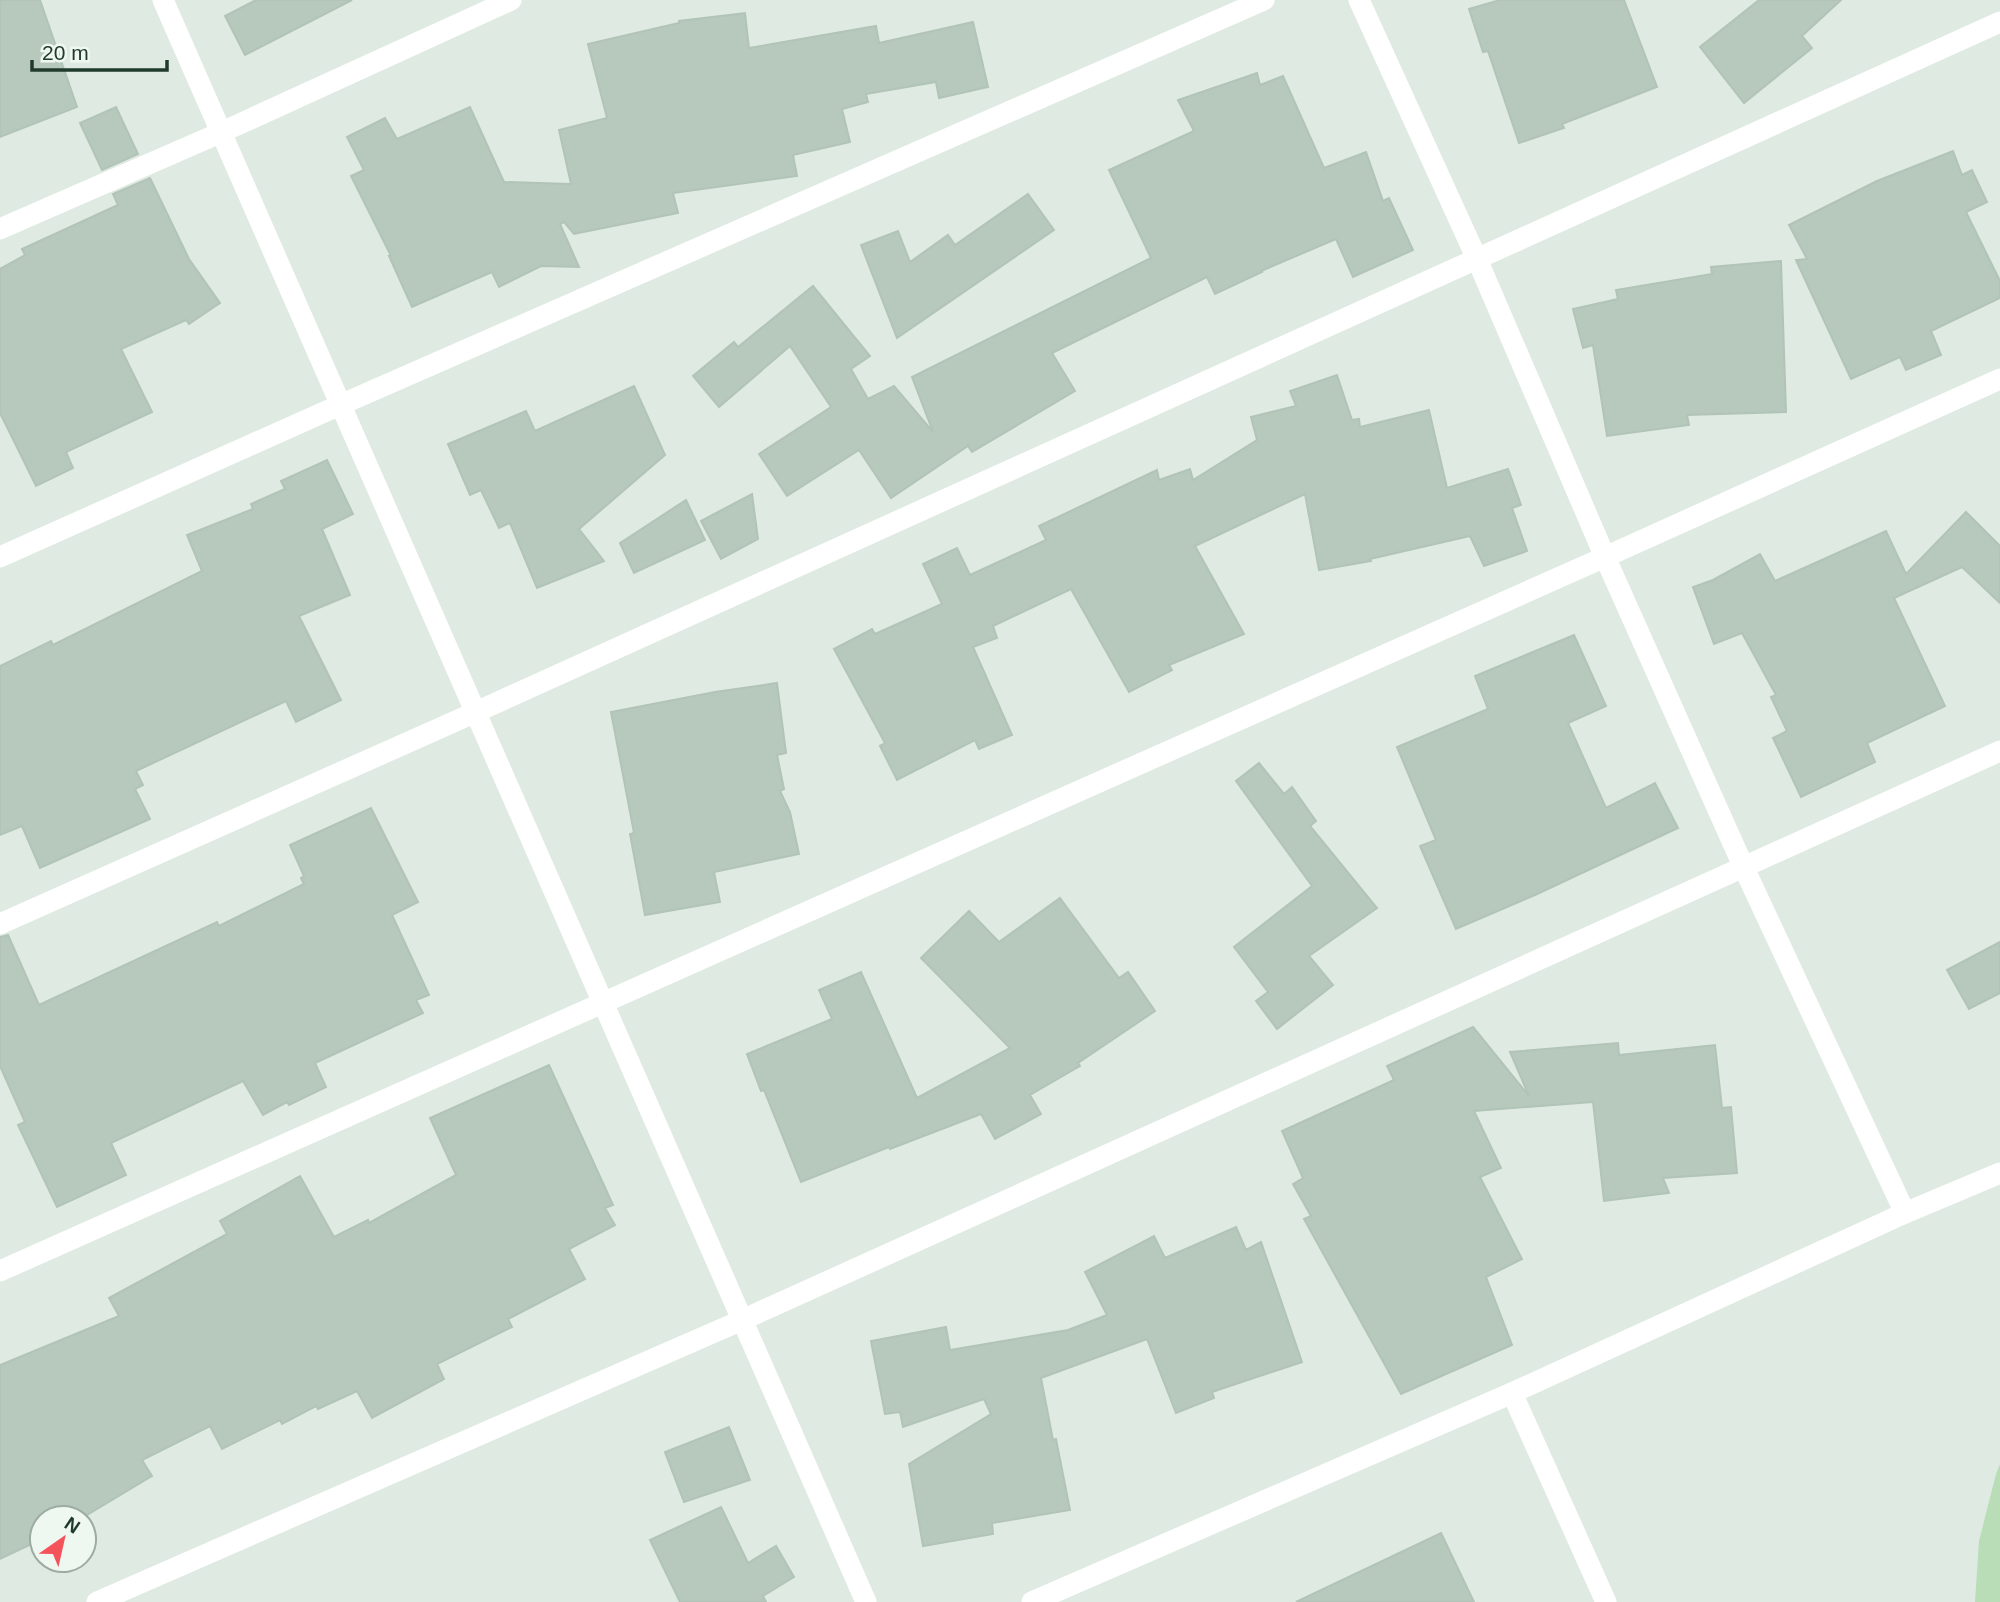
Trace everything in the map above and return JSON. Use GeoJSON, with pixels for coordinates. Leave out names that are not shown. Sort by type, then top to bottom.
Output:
{"type":"FeatureCollection","features":[{"type":"Feature","properties":{"kind":"street"},"geometry":{"type":"LineString","coordinates":[[163,0],[740,1321],[866,1602]]}},
{"type":"Feature","properties":{"kind":"street"},"geometry":{"type":"LineString","coordinates":[[0,229],[222,132],[511,0]]}},
{"type":"Feature","properties":{"kind":"street"},"geometry":{"type":"LineString","coordinates":[[0,556],[1264,0]]}},
{"type":"Feature","properties":{"kind":"street"},"geometry":{"type":"LineString","coordinates":[[1359,0],[1477,259],[1605,557],[1744,867],[1905,1213]]}},
{"type":"Feature","properties":{"kind":"street"},"geometry":{"type":"LineString","coordinates":[[0,924],[476,712],[2000,23]]}},
{"type":"Feature","properties":{"kind":"street"},"geometry":{"type":"LineString","coordinates":[[0,1271],[2000,379]]}},
{"type":"Feature","properties":{"kind":"street"},"geometry":{"type":"LineString","coordinates":[[97,1602],[740,1321],[2000,751]]}},
{"type":"Feature","properties":{"kind":"street"},"geometry":{"type":"LineString","coordinates":[[1032,1602],[1512,1393],[1905,1213],[2000,1173]]}},
{"type":"Feature","properties":{"kind":"street"},"geometry":{"type":"LineString","coordinates":[[1512,1393],[1606,1602]]}},
{"type":"Feature","properties":{"kind":"green space"},"geometry":{"type":"Polygon","coordinates":[[[2000,1464],[2000,1602],[1975,1602],[1979,1541],[2000,1464]]]}},
{"type":"Feature","properties":{"kind":"building"},"geometry":{"type":"Polygon","coordinates":[[[0,0],[40,0],[77,107],[0,137],[0,0]]]}},
{"type":"Feature","properties":{"kind":"building"},"geometry":{"type":"Polygon","coordinates":[[[256,0],[352,0],[245,55],[225,16],[256,0]]]}},
{"type":"Feature","properties":{"kind":"building"},"geometry":{"type":"Polygon","coordinates":[[[1500,0],[1624,0],[1657,87],[1562,124],[1564,128],[1519,143],[1488,51],[1483,52],[1469,9],[1500,0]]]}},
{"type":"Feature","properties":{"kind":"building"},"geometry":{"type":"Polygon","coordinates":[[[1759,0],[1841,0],[1802,36],[1812,48],[1744,103],[1700,47],[1759,0]]]}},
{"type":"Feature","properties":{"kind":"building"},"geometry":{"type":"Polygon","coordinates":[[[745,13],[749,48],[876,26],[879,43],[973,22],[988,87],[939,98],[936,82],[866,94],[868,102],[842,109],[850,142],[793,155],[797,176],[673,193],[678,213],[574,234],[564,222],[560,224],[579,267],[541,266],[499,287],[492,272],[412,307],[391,256],[351,176],[364,170],[347,137],[385,118],[397,139],[470,107],[504,182],[571,184],[559,130],[607,118],[588,44],[679,21],[745,13]]]}},
{"type":"Feature","properties":{"kind":"building"},"geometry":{"type":"Polygon","coordinates":[[[1257,73],[1260,85],[1283,76],[1324,168],[1366,152],[1383,201],[1389,198],[1413,250],[1353,277],[1336,239],[1215,294],[1207,277],[1052,353],[1075,391],[972,452],[968,446],[891,498],[859,450],[787,496],[759,454],[831,407],[790,346],[719,407],[693,376],[734,342],[738,347],[813,286],[870,356],[851,369],[868,399],[894,386],[933,432],[912,377],[1151,258],[1109,170],[1194,131],[1178,100],[1257,73]]]}},
{"type":"Feature","properties":{"kind":"building"},"geometry":{"type":"Polygon","coordinates":[[[116,107],[138,154],[102,170],[80,123],[116,107]]]}},
{"type":"Feature","properties":{"kind":"building"},"geometry":{"type":"Polygon","coordinates":[[[1953,151],[1962,175],[1972,170],[1987,202],[1966,212],[2000,281],[2000,298],[1931,331],[1941,355],[1906,370],[1900,357],[1851,379],[1796,260],[1807,259],[1789,225],[1877,181],[1953,151]]]}},
{"type":"Feature","properties":{"kind":"building"},"geometry":{"type":"Polygon","coordinates":[[[150,178],[189,259],[220,303],[189,324],[186,320],[121,349],[152,412],[66,452],[73,468],[36,486],[0,413],[0,269],[25,255],[22,249],[118,205],[113,194],[150,178]]]}},
{"type":"Feature","properties":{"kind":"building"},"geometry":{"type":"Polygon","coordinates":[[[1028,194],[1054,230],[897,338],[861,245],[898,231],[910,262],[948,235],[955,245],[1028,194]]]}},
{"type":"Feature","properties":{"kind":"building"},"geometry":{"type":"Polygon","coordinates":[[[1781,261],[1786,412],[1687,415],[1689,425],[1607,436],[1593,345],[1583,348],[1573,309],[1618,299],[1616,290],[1712,274],[1711,267],[1781,261]]]}},
{"type":"Feature","properties":{"kind":"building"},"geometry":{"type":"Polygon","coordinates":[[[1337,375],[1352,420],[1359,419],[1360,427],[1429,410],[1447,488],[1508,469],[1521,505],[1512,508],[1527,551],[1484,566],[1470,536],[1370,559],[1371,561],[1319,570],[1305,494],[1195,546],[1244,634],[1169,665],[1172,670],[1129,692],[1071,589],[993,626],[997,638],[973,647],[1012,735],[979,749],[975,740],[897,780],[880,746],[885,743],[834,649],[872,629],[875,634],[942,604],[923,564],[957,548],[970,575],[1046,540],[1039,526],[1157,470],[1159,480],[1190,469],[1193,480],[1257,440],[1251,417],[1296,406],[1290,391],[1337,375]]]}},
{"type":"Feature","properties":{"kind":"building"},"geometry":{"type":"Polygon","coordinates":[[[634,386],[665,455],[579,529],[604,561],[537,588],[510,523],[499,528],[481,490],[470,495],[448,444],[526,411],[535,431],[634,386]]]}},
{"type":"Feature","properties":{"kind":"building"},"geometry":{"type":"Polygon","coordinates":[[[327,460],[353,514],[322,529],[350,595],[299,616],[341,700],[296,722],[286,701],[136,771],[143,785],[135,789],[150,819],[40,868],[22,826],[0,835],[0,666],[51,641],[53,645],[202,571],[187,535],[253,509],[251,504],[285,489],[281,481],[327,460]]]}},
{"type":"Feature","properties":{"kind":"building"},"geometry":{"type":"Polygon","coordinates":[[[752,494],[758,539],[721,559],[701,521],[752,494]]]}},
{"type":"Feature","properties":{"kind":"building"},"geometry":{"type":"Polygon","coordinates":[[[686,500],[705,540],[634,573],[620,543],[686,500]]]}},
{"type":"Feature","properties":{"kind":"building"},"geometry":{"type":"Polygon","coordinates":[[[1966,512],[2000,546],[2000,603],[1962,567],[1894,598],[1945,706],[1867,743],[1875,762],[1801,797],[1773,738],[1787,731],[1771,697],[1776,695],[1742,633],[1714,644],[1693,587],[1713,580],[1760,554],[1775,581],[1886,531],[1906,574],[1966,512]]]}},
{"type":"Feature","properties":{"kind":"building"},"geometry":{"type":"Polygon","coordinates":[[[1574,635],[1606,706],[1568,723],[1606,808],[1655,783],[1678,828],[1456,929],[1420,846],[1436,840],[1397,747],[1488,709],[1475,676],[1574,635]]]}},
{"type":"Feature","properties":{"kind":"building"},"geometry":{"type":"Polygon","coordinates":[[[777,683],[786,753],[777,755],[784,789],[780,791],[790,812],[799,854],[714,872],[720,902],[645,915],[630,834],[634,833],[611,712],[777,683]]]}},
{"type":"Feature","properties":{"kind":"building"},"geometry":{"type":"Polygon","coordinates":[[[1259,763],[1284,794],[1292,787],[1316,821],[1310,826],[1377,908],[1309,956],[1333,985],[1277,1029],[1256,1001],[1268,992],[1234,947],[1312,886],[1236,781],[1259,763]]]}},
{"type":"Feature","properties":{"kind":"building"},"geometry":{"type":"Polygon","coordinates":[[[371,808],[418,902],[392,915],[429,995],[416,1000],[423,1013],[315,1063],[326,1087],[289,1105],[287,1102],[263,1115],[243,1081],[111,1143],[126,1175],[57,1207],[18,1125],[25,1122],[0,1066],[0,937],[8,935],[39,1005],[217,922],[219,926],[304,884],[301,878],[304,876],[290,845],[371,808]]]}},
{"type":"Feature","properties":{"kind":"building"},"geometry":{"type":"Polygon","coordinates":[[[1060,898],[1119,978],[1128,972],[1155,1011],[1078,1063],[1080,1066],[1030,1095],[1041,1114],[995,1139],[981,1114],[801,1182],[747,1054],[832,1019],[819,990],[861,972],[917,1098],[1010,1048],[921,958],[969,911],[999,942],[1060,898]]]}},
{"type":"Feature","properties":{"kind":"building"},"geometry":{"type":"Polygon","coordinates":[[[2000,942],[2000,993],[1969,1009],[1947,970],[2000,942]]]}},
{"type":"Feature","properties":{"kind":"building"},"geometry":{"type":"Polygon","coordinates":[[[1473,1027],[1529,1096],[1510,1052],[1618,1043],[1619,1055],[1715,1045],[1722,1108],[1731,1107],[1737,1173],[1663,1178],[1669,1193],[1604,1201],[1593,1102],[1474,1111],[1501,1168],[1480,1177],[1522,1259],[1486,1277],[1512,1345],[1401,1394],[1304,1219],[1311,1216],[1293,1184],[1303,1178],[1282,1131],[1394,1080],[1387,1066],[1473,1027]]]}},
{"type":"Feature","properties":{"kind":"building"},"geometry":{"type":"Polygon","coordinates":[[[549,1065],[613,1205],[605,1208],[615,1225],[569,1249],[585,1279],[508,1319],[512,1327],[437,1364],[444,1379],[372,1418],[357,1391],[318,1409],[316,1406],[282,1424],[280,1420],[222,1449],[210,1426],[142,1460],[152,1476],[98,1508],[98,1504],[28,1504],[28,1546],[0,1559],[0,1365],[119,1316],[109,1298],[227,1234],[220,1221],[300,1176],[334,1237],[368,1220],[369,1223],[456,1175],[430,1118],[549,1065]]]}},
{"type":"Feature","properties":{"kind":"building"},"geometry":{"type":"Polygon","coordinates":[[[1236,1227],[1246,1250],[1261,1242],[1302,1362],[1212,1392],[1214,1398],[1176,1413],[1147,1339],[1041,1378],[1070,1510],[992,1523],[993,1534],[923,1546],[909,1464],[991,1414],[984,1399],[903,1427],[900,1412],[885,1414],[871,1341],[946,1327],[950,1350],[1068,1330],[1107,1315],[1085,1272],[1154,1236],[1165,1258],[1236,1227]]]}},
{"type":"Feature","properties":{"kind":"building"},"geometry":{"type":"Polygon","coordinates":[[[729,1427],[750,1480],[684,1502],[665,1452],[729,1427]]]}},
{"type":"Feature","properties":{"kind":"building"},"geometry":{"type":"Polygon","coordinates":[[[721,1507],[748,1563],[776,1546],[794,1577],[763,1596],[766,1602],[680,1602],[650,1540],[721,1507]]]}},
{"type":"Feature","properties":{"kind":"building"},"geometry":{"type":"Polygon","coordinates":[[[1441,1533],[1474,1602],[1296,1602],[1441,1533]]]}}]}
